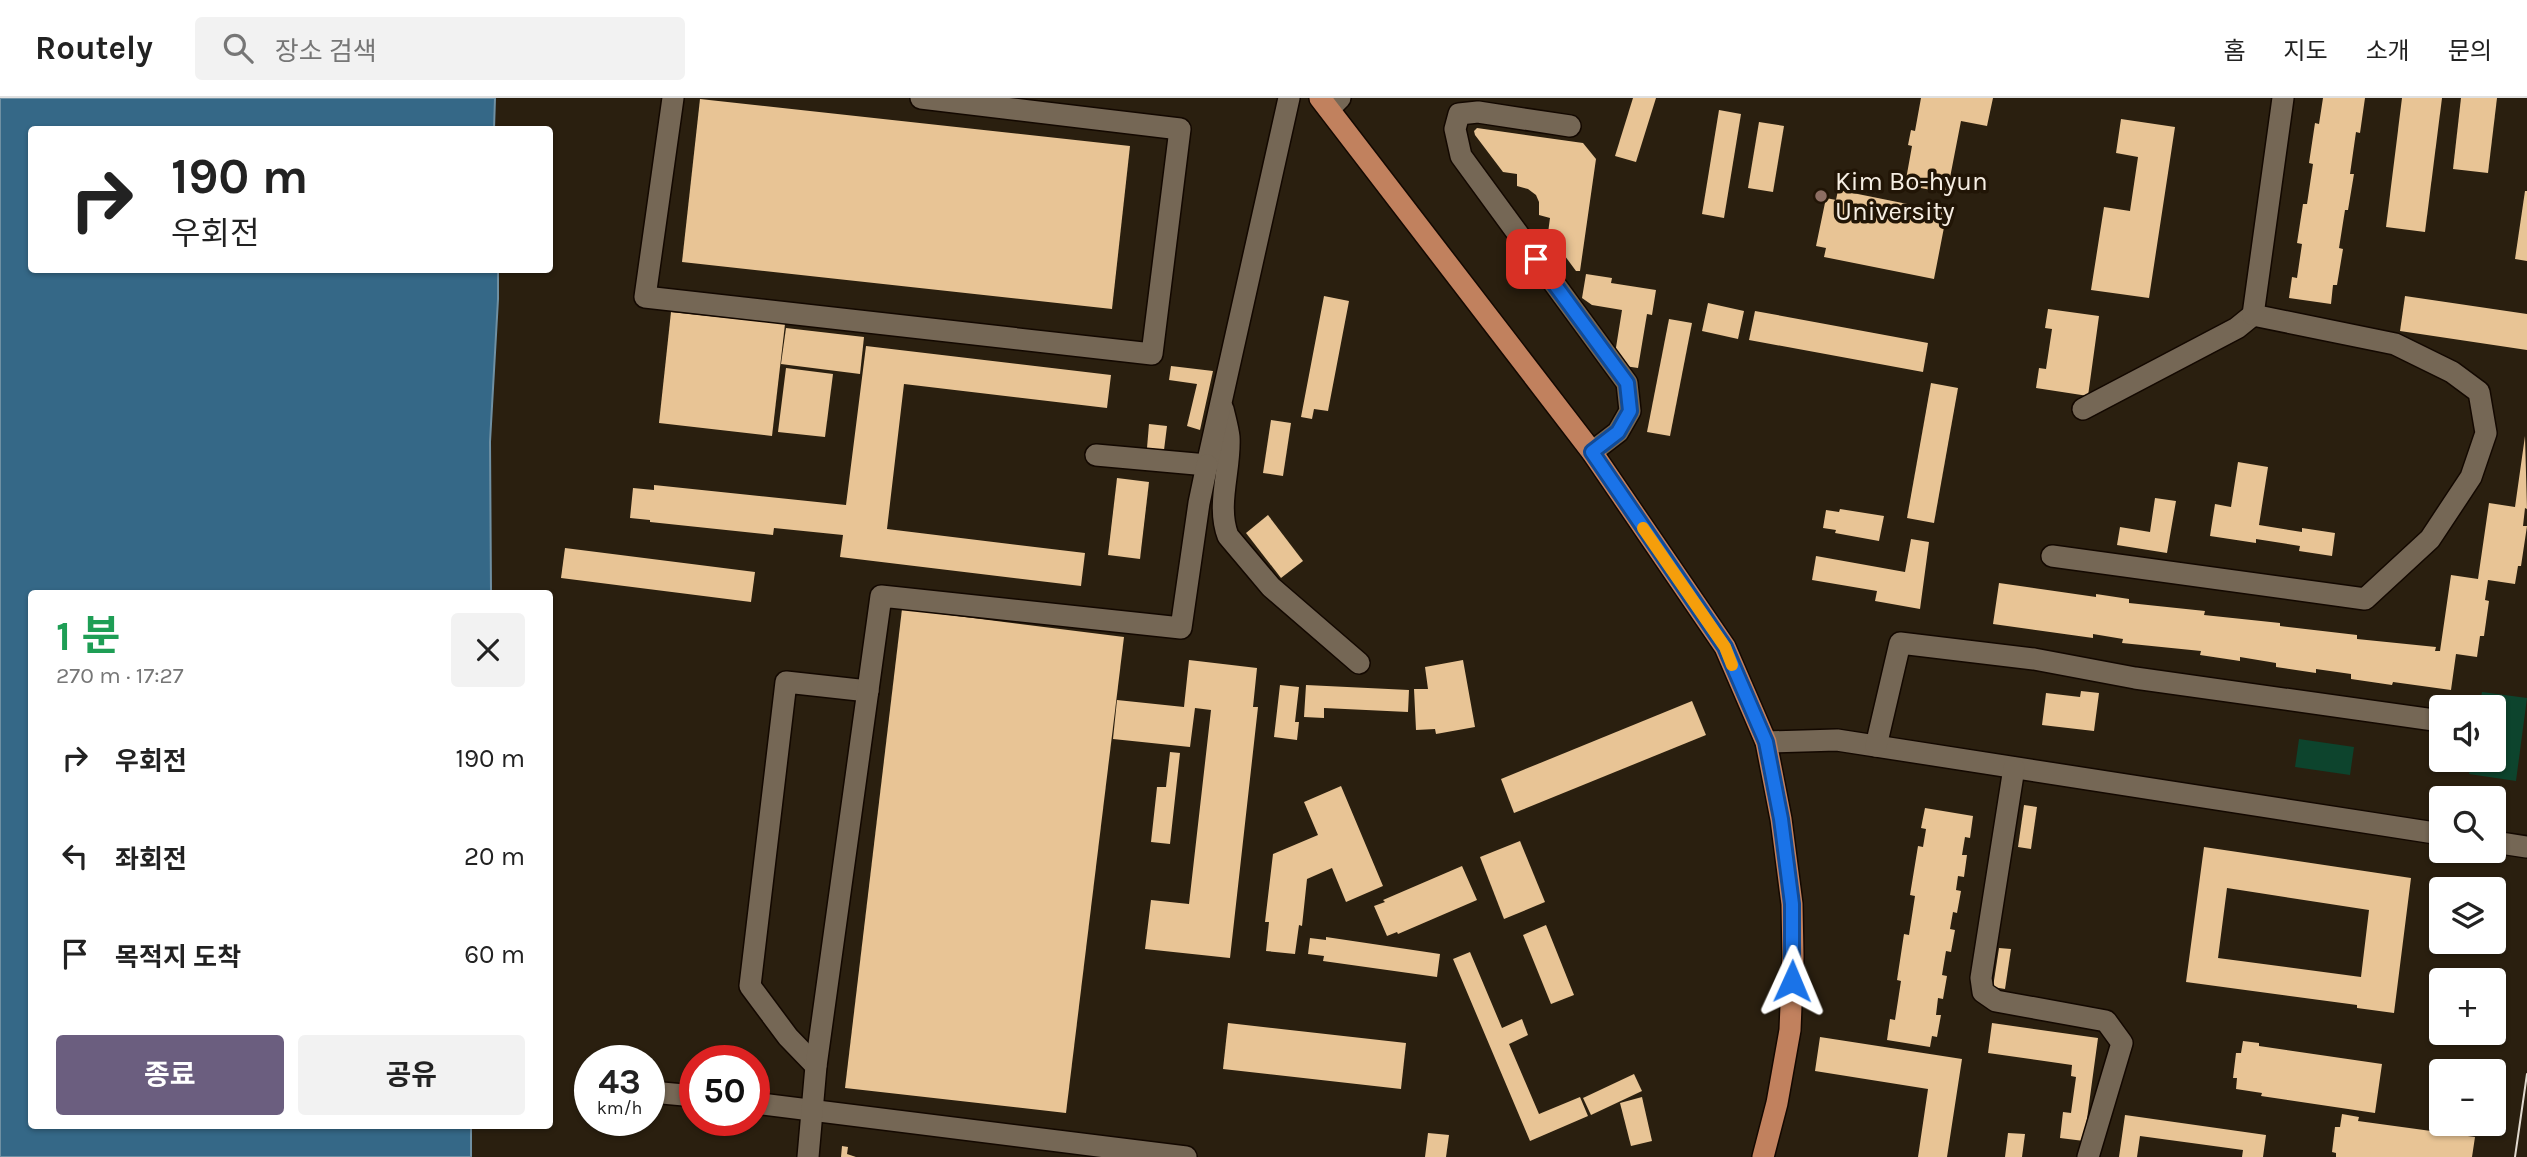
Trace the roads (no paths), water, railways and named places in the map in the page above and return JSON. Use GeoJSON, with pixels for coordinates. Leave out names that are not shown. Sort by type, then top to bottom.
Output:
{"type":"FeatureCollection","features":[{"type":"Feature","properties":{"kind":"main road"},"geometry":{"type":"LineString","coordinates":[[1330,102],[1592,452],[1725,647],[1766,742],[1781,819],[1792,904],[1793,957],[1790,1030],[1777,1103],[1763,1157]]}},
{"type":"Feature","properties":{"kind":"street"},"geometry":{"type":"LineString","coordinates":[[673,98],[645,297],[1152,354],[1180,129],[921,98]]}},
{"type":"Feature","properties":{"kind":"street"},"geometry":{"type":"LineString","coordinates":[[808,1157],[816,1066],[881,596],[1181,628],[1199,503],[1289,98]]}},
{"type":"Feature","properties":{"kind":"street"},"geometry":{"type":"LineString","coordinates":[[2083,409],[2237,328],[2253,315],[2283,98]]}},
{"type":"Feature","properties":{"kind":"street"},"geometry":{"type":"LineString","coordinates":[[1570,126],[1478,112],[1459,114],[1455,129],[1461,156],[1627,383],[1630,411],[1618,432],[1592,452]]}},
{"type":"Feature","properties":{"kind":"street"},"geometry":{"type":"LineString","coordinates":[[2052,556],[2365,599],[2430,540],[2471,477],[2486,433],[2479,392],[2452,372],[2395,344],[2253,315]]}},
{"type":"Feature","properties":{"kind":"street"},"geometry":{"type":"LineString","coordinates":[[1221,400],[1229,436],[1224,507],[1224,526],[1228,536],[1271,587],[1359,663]]}},
{"type":"Feature","properties":{"kind":"street"},"geometry":{"type":"LineString","coordinates":[[1096,455],[1207,465]]}},
{"type":"Feature","properties":{"kind":"street"},"geometry":{"type":"LineString","coordinates":[[1876,746],[1900,643],[2034,659],[2135,677],[2429,719]]}},
{"type":"Feature","properties":{"kind":"street"},"geometry":{"type":"LineString","coordinates":[[816,1066],[788,1037],[750,986],[786,682],[868,691]]}},
{"type":"Feature","properties":{"kind":"street"},"geometry":{"type":"LineString","coordinates":[[1766,742],[1837,740],[2429,832]]}},
{"type":"Feature","properties":{"kind":"street"},"geometry":{"type":"LineString","coordinates":[[2014,768],[1981,978],[1983,992],[1996,1001],[2106,1021],[2122,1043],[2088,1157]]}},
{"type":"Feature","properties":{"kind":"street"},"geometry":{"type":"LineString","coordinates":[[2506,844],[2527,847]]}},
{"type":"Feature","properties":{"kind":"street"},"geometry":{"type":"LineString","coordinates":[[770,1104],[1091,1151],[1186,1157]]}},
{"type":"Feature","properties":{"kind":"water"},"geometry":{"type":"Polygon","coordinates":[[[0,98],[495,98],[494,126],[28,126],[28,273],[498,273],[498,299],[490,442],[491,590],[28,590],[28,1129],[471,1129],[471,1157],[0,1157],[0,98]]]}},
{"type":"Feature","properties":{"kind":"tram line"},"geometry":{"type":"LineString","coordinates":[[2515,1157],[2527,1074]]}},
{"type":"Feature","properties":{"kind":"place","name":"Kim Bo-hyun University"},"geometry":{"type":"Point","coordinates":[1821,196]}}]}
